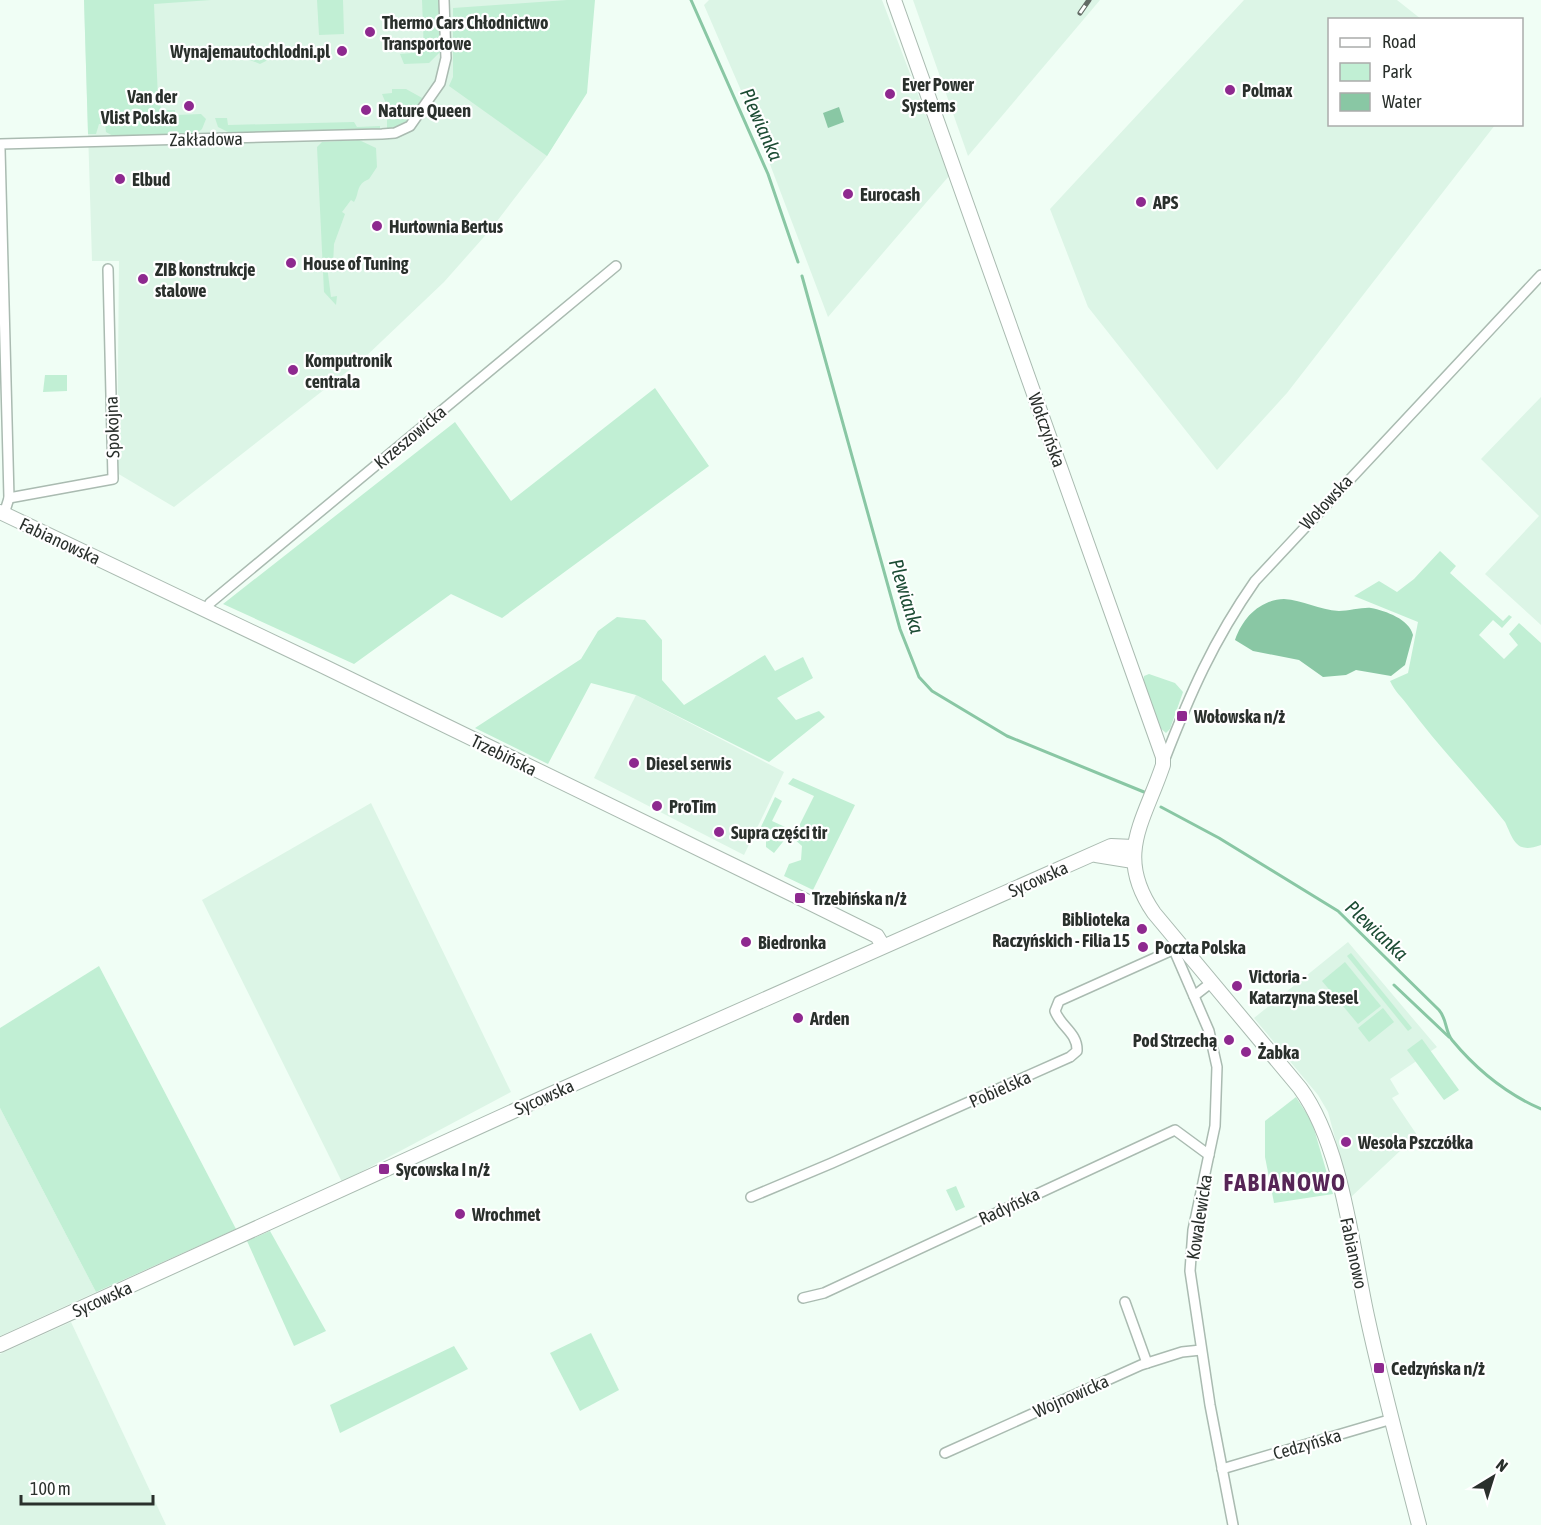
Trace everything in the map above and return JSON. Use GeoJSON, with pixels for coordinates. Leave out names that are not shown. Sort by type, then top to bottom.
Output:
{"type":"FeatureCollection","features":[{"type":"Feature","properties":{"kind":"street","name":"Zakładowa"},"geometry":{"type":"LineString","coordinates":[[0,147],[400,132],[410,126],[430,99],[444,72],[444,0]]}},
{"type":"Feature","properties":{"kind":"street","name":"Wołczyńska"},"geometry":{"type":"LineString","coordinates":[[894,0],[1160,749],[1163,765]]}},
{"type":"Feature","properties":{"kind":"street"},"geometry":{"type":"LineString","coordinates":[[0,147],[9,498],[2,513]]}},
{"type":"Feature","properties":{"kind":"street","name":"Krzeszowicka"},"geometry":{"type":"LineString","coordinates":[[206,610],[210,603],[616,266]]}},
{"type":"Feature","properties":{"kind":"street","name":"Spokojna"},"geometry":{"type":"LineString","coordinates":[[9,498],[113,479],[108,269]]}},
{"type":"Feature","properties":{"kind":"street","name":"Wołowska"},"geometry":{"type":"LineString","coordinates":[[1163,765],[1205,661],[1221,631],[1255,582],[1299,531],[1541,275]]}},
{"type":"Feature","properties":{"kind":"street","name":"Fabianowska"},"geometry":{"type":"LineString","coordinates":[[2,513],[120,569]]}},
{"type":"Feature","properties":{"kind":"street","name":"Trzebińska"},"geometry":{"type":"LineString","coordinates":[[120,569],[864,930],[876,936],[883,946]]}},
{"type":"Feature","properties":{"kind":"street"},"geometry":{"type":"LineString","coordinates":[[1133,854],[1163,765]]}},
{"type":"Feature","properties":{"kind":"street","name":"Sycowska"},"geometry":{"type":"LineString","coordinates":[[0,1345],[392,1165],[1111,846],[1133,854]]}},
{"type":"Feature","properties":{"kind":"street","name":"Fabianowo"},"geometry":{"type":"LineString","coordinates":[[1133,854],[1142,895],[1178,948],[1212,982],[1300,1088],[1320,1120],[1340,1190],[1392,1419],[1419,1525]]}},
{"type":"Feature","properties":{"kind":"street","name":"Kowalewicka"},"geometry":{"type":"LineString","coordinates":[[1178,948],[1210,1035],[1217,1067],[1216,1121],[1190,1248],[1192,1290],[1201,1350],[1233,1525]]}},
{"type":"Feature","properties":{"kind":"street","name":"Pobielska"},"geometry":{"type":"LineString","coordinates":[[751,1197],[1070,1057],[1077,1051],[1077,1045],[1066,1025],[1057,1018],[1055,1011],[1059,1001],[1178,948]]}},
{"type":"Feature","properties":{"kind":"street"},"geometry":{"type":"LineString","coordinates":[[1194,996],[1212,982]]}},
{"type":"Feature","properties":{"kind":"street","name":"Radyńska"},"geometry":{"type":"LineString","coordinates":[[803,1298],[824,1293],[1175,1130],[1209,1155]]}},
{"type":"Feature","properties":{"kind":"street"},"geometry":{"type":"LineString","coordinates":[[1125,1302],[1147,1363]]}},
{"type":"Feature","properties":{"kind":"street","name":"Wojnowicka"},"geometry":{"type":"LineString","coordinates":[[945,1453],[1147,1363],[1182,1352],[1201,1350]]}},
{"type":"Feature","properties":{"kind":"street","name":"Cedzyńska"},"geometry":{"type":"LineString","coordinates":[[1222,1469],[1392,1419]]}},
{"type":"Feature","properties":{"kind":"shaded area"},"geometry":{"type":"Polygon","coordinates":[[[84,0],[579,0],[570,118],[547,156],[491,229],[444,282],[362,360],[174,507],[117,473],[119,261],[92,261],[84,0]]]}},
{"type":"Feature","properties":{"kind":"shaded area"},"geometry":{"type":"Polygon","coordinates":[[[709,0],[882,0],[949,176],[828,317],[749,109],[704,5],[709,0]]]}},
{"type":"Feature","properties":{"kind":"shaded area"},"geometry":{"type":"Polygon","coordinates":[[[913,0],[1100,0],[968,156],[913,0]]]}},
{"type":"Feature","properties":{"kind":"shaded area"},"geometry":{"type":"Polygon","coordinates":[[[1244,0],[1397,0],[1420,18],[1328,18],[1328,126],[1494,126],[1287,393],[1217,470],[1088,307],[1050,209],[1244,0]]]}},
{"type":"Feature","properties":{"kind":"shaded area"},"geometry":{"type":"Polygon","coordinates":[[[1541,397],[1541,625],[1485,574],[1539,516],[1481,459],[1541,397]]]}},
{"type":"Feature","properties":{"kind":"shaded area"},"geometry":{"type":"Polygon","coordinates":[[[636,695],[784,772],[744,855],[594,778],[636,695]]]}},
{"type":"Feature","properties":{"kind":"shaded area"},"geometry":{"type":"Polygon","coordinates":[[[371,803],[511,1092],[342,1182],[202,900],[371,803]]]}},
{"type":"Feature","properties":{"kind":"shaded area"},"geometry":{"type":"Polygon","coordinates":[[[1348,942],[1437,1047],[1390,1079],[1399,1094],[1392,1098],[1417,1135],[1351,1197],[1328,1112],[1318,1095],[1254,1018],[1348,942]]]}},
{"type":"Feature","properties":{"kind":"shaded area"},"geometry":{"type":"Polygon","coordinates":[[[0,1108],[96,1292],[0,1336],[0,1108]]]}},
{"type":"Feature","properties":{"kind":"shaded area"},"geometry":{"type":"Polygon","coordinates":[[[71,1322],[166,1525],[0,1525],[0,1354],[71,1322]]]}},
{"type":"Feature","properties":{"kind":"green space"},"geometry":{"type":"Polygon","coordinates":[[[84,0],[211,0],[154,4],[158,99],[160,99],[161,110],[175,110],[175,115],[201,114],[206,119],[202,129],[195,135],[113,136],[106,132],[105,124],[99,124],[96,134],[88,134],[84,0]]]}},
{"type":"Feature","properties":{"kind":"green space"},"geometry":{"type":"Polygon","coordinates":[[[317,0],[343,0],[344,34],[319,35],[317,0]]]}},
{"type":"Feature","properties":{"kind":"green space"},"geometry":{"type":"Polygon","coordinates":[[[422,0],[439,0],[440,52],[429,63],[404,64],[400,54],[424,52],[422,0]]]}},
{"type":"Feature","properties":{"kind":"green space"},"geometry":{"type":"Polygon","coordinates":[[[595,0],[587,93],[547,156],[449,86],[453,77],[453,8],[595,0]]]}},
{"type":"Feature","properties":{"kind":"green space"},"geometry":{"type":"Polygon","coordinates":[[[271,49],[266,61],[260,64],[250,60],[250,55],[258,54],[258,50],[271,49]]]}},
{"type":"Feature","properties":{"kind":"green space"},"geometry":{"type":"Polygon","coordinates":[[[392,89],[406,89],[424,99],[404,124],[387,129],[387,106],[382,94],[392,93],[392,89]]]}},
{"type":"Feature","properties":{"kind":"green space"},"geometry":{"type":"Polygon","coordinates":[[[215,118],[227,118],[228,125],[354,122],[357,127],[380,126],[380,129],[230,133],[218,127],[215,118]]]}},
{"type":"Feature","properties":{"kind":"green space"},"geometry":{"type":"Polygon","coordinates":[[[359,140],[376,148],[377,167],[360,187],[354,202],[351,200],[342,212],[345,214],[334,244],[333,265],[327,266],[331,297],[337,296],[336,305],[324,292],[317,147],[322,142],[359,140]]]}},
{"type":"Feature","properties":{"kind":"green space"},"geometry":{"type":"Polygon","coordinates":[[[45,375],[67,375],[67,391],[43,392],[45,375]]]}},
{"type":"Feature","properties":{"kind":"green space"},"geometry":{"type":"Polygon","coordinates":[[[655,388],[709,466],[502,618],[451,594],[354,664],[223,604],[455,422],[511,501],[655,388]]]}},
{"type":"Feature","properties":{"kind":"green space"},"geometry":{"type":"Polygon","coordinates":[[[1440,551],[1456,566],[1450,573],[1503,621],[1509,615],[1512,617],[1502,628],[1493,620],[1479,635],[1504,659],[1518,645],[1509,634],[1519,623],[1541,643],[1541,845],[1526,848],[1517,844],[1505,822],[1392,685],[1390,681],[1408,673],[1418,622],[1354,596],[1379,581],[1397,592],[1414,579],[1440,551]]]}},
{"type":"Feature","properties":{"kind":"green space"},"geometry":{"type":"Polygon","coordinates":[[[617,617],[645,620],[662,640],[662,680],[684,705],[765,655],[775,671],[803,657],[813,678],[777,698],[796,720],[819,711],[825,717],[769,762],[636,695],[591,683],[548,764],[475,728],[581,659],[598,631],[617,617]]]}},
{"type":"Feature","properties":{"kind":"green space"},"geometry":{"type":"Polygon","coordinates":[[[1149,674],[1175,683],[1183,692],[1170,729],[1166,733],[1159,727],[1143,682],[1144,676],[1149,674]]]}},
{"type":"Feature","properties":{"kind":"green space"},"geometry":{"type":"Polygon","coordinates":[[[793,778],[855,805],[813,890],[784,876],[789,864],[801,860],[802,846],[793,838],[786,838],[774,853],[766,847],[766,836],[759,831],[775,797],[782,801],[772,821],[796,832],[814,796],[788,784],[793,778]]]}},
{"type":"Feature","properties":{"kind":"green space"},"geometry":{"type":"Polygon","coordinates":[[[1351,953],[1412,1028],[1408,1031],[1347,956],[1351,953]]]}},
{"type":"Feature","properties":{"kind":"green space"},"geometry":{"type":"Polygon","coordinates":[[[1345,962],[1381,1006],[1358,1024],[1322,981],[1345,962]]]}},
{"type":"Feature","properties":{"kind":"green space"},"geometry":{"type":"Polygon","coordinates":[[[99,966],[236,1229],[96,1292],[0,1108],[0,1028],[99,966]]]}},
{"type":"Feature","properties":{"kind":"green space"},"geometry":{"type":"Polygon","coordinates":[[[1383,1008],[1394,1022],[1369,1042],[1358,1028],[1383,1008]]]}},
{"type":"Feature","properties":{"kind":"green space"},"geometry":{"type":"Polygon","coordinates":[[[1422,1039],[1459,1090],[1444,1100],[1407,1050],[1422,1039]]]}},
{"type":"Feature","properties":{"kind":"green space"},"geometry":{"type":"Polygon","coordinates":[[[1296,1097],[1312,1122],[1333,1194],[1274,1203],[1265,1157],[1265,1121],[1296,1097]]]}},
{"type":"Feature","properties":{"kind":"green space"},"geometry":{"type":"Polygon","coordinates":[[[956,1186],[965,1207],[956,1211],[946,1190],[956,1186]]]}},
{"type":"Feature","properties":{"kind":"green space"},"geometry":{"type":"Polygon","coordinates":[[[270,1231],[326,1331],[294,1346],[247,1241],[270,1231]]]}},
{"type":"Feature","properties":{"kind":"green space"},"geometry":{"type":"Polygon","coordinates":[[[591,1333],[619,1390],[580,1411],[550,1353],[591,1333]]]}},
{"type":"Feature","properties":{"kind":"green space"},"geometry":{"type":"Polygon","coordinates":[[[454,1346],[468,1369],[340,1433],[330,1405],[454,1346]]]}},
{"type":"Feature","properties":{"kind":"water"},"geometry":{"type":"Polygon","coordinates":[[[839,107],[844,122],[828,128],[823,113],[839,107]]]}},
{"type":"Feature","properties":{"kind":"water"},"geometry":{"type":"Polygon","coordinates":[[[1284,599],[1339,611],[1371,608],[1402,620],[1411,629],[1413,635],[1405,665],[1391,676],[1356,670],[1346,675],[1323,677],[1299,660],[1253,651],[1235,640],[1243,624],[1254,611],[1267,603],[1284,599]]]}},
{"type":"Feature","properties":{"kind":"waterway","name":"Plewianka"},"geometry":{"type":"LineString","coordinates":[[691,0],[768,174],[798,262]]}},
{"type":"Feature","properties":{"kind":"waterway","name":"Plewianka"},"geometry":{"type":"LineString","coordinates":[[802,276],[900,629],[919,677],[932,691],[1007,736],[1144,792]]}},
{"type":"Feature","properties":{"kind":"waterway","name":"Plewianka"},"geometry":{"type":"LineString","coordinates":[[1161,807],[1219,838],[1338,911],[1439,1010],[1452,1040],[1471,1061],[1504,1088],[1541,1109]]}},
{"type":"Feature","properties":{"kind":"waterway"},"geometry":{"type":"LineString","coordinates":[[1394,985],[1449,1037]]}},
{"type":"Feature","properties":{"kind":"railway"},"geometry":{"type":"LineString","coordinates":[[1080,13],[1089,0]]}},
{"type":"Feature","properties":{"kind":"place","name":"Thermo Cars Chłodnictwo Transportowe"},"geometry":{"type":"Point","coordinates":[370,32]}},
{"type":"Feature","properties":{"kind":"place","name":"Wynajemautochlodni.pl"},"geometry":{"type":"Point","coordinates":[342,51]}},
{"type":"Feature","properties":{"kind":"place","name":"Polmax"},"geometry":{"type":"Point","coordinates":[1230,90]}},
{"type":"Feature","properties":{"kind":"place","name":"Ever Power Systems"},"geometry":{"type":"Point","coordinates":[890,94]}},
{"type":"Feature","properties":{"kind":"place","name":"Van der Vlist Polska"},"geometry":{"type":"Point","coordinates":[189,106]}},
{"type":"Feature","properties":{"kind":"place","name":"Nature Queen"},"geometry":{"type":"Point","coordinates":[366,110]}},
{"type":"Feature","properties":{"kind":"place","name":"Elbud"},"geometry":{"type":"Point","coordinates":[120,179]}},
{"type":"Feature","properties":{"kind":"place","name":"Eurocash"},"geometry":{"type":"Point","coordinates":[848,194]}},
{"type":"Feature","properties":{"kind":"place","name":"APS"},"geometry":{"type":"Point","coordinates":[1141,202]}},
{"type":"Feature","properties":{"kind":"place","name":"Hurtownia Bertus"},"geometry":{"type":"Point","coordinates":[377,226]}},
{"type":"Feature","properties":{"kind":"place","name":"House of Tuning"},"geometry":{"type":"Point","coordinates":[291,263]}},
{"type":"Feature","properties":{"kind":"place","name":"ZIB konstrukcje stalowe"},"geometry":{"type":"Point","coordinates":[143,279]}},
{"type":"Feature","properties":{"kind":"place","name":"Komputronik centrala"},"geometry":{"type":"Point","coordinates":[293,370]}},
{"type":"Feature","properties":{"kind":"place","name":"Wołowska n/ż"},"geometry":{"type":"Point","coordinates":[1182,716]}},
{"type":"Feature","properties":{"kind":"place","name":"Diesel serwis"},"geometry":{"type":"Point","coordinates":[634,763]}},
{"type":"Feature","properties":{"kind":"place","name":"ProTim"},"geometry":{"type":"Point","coordinates":[657,806]}},
{"type":"Feature","properties":{"kind":"place","name":"Supra części tir"},"geometry":{"type":"Point","coordinates":[719,832]}},
{"type":"Feature","properties":{"kind":"place","name":"Trzebińska n/ż"},"geometry":{"type":"Point","coordinates":[800,898]}},
{"type":"Feature","properties":{"kind":"place","name":"Biblioteka Raczyńskich - Filia 15"},"geometry":{"type":"Point","coordinates":[1142,929]}},
{"type":"Feature","properties":{"kind":"place","name":"Biedronka"},"geometry":{"type":"Point","coordinates":[746,942]}},
{"type":"Feature","properties":{"kind":"place","name":"Poczta Polska"},"geometry":{"type":"Point","coordinates":[1143,947]}},
{"type":"Feature","properties":{"kind":"place","name":"Victoria - Katarzyna Stesel"},"geometry":{"type":"Point","coordinates":[1237,986]}},
{"type":"Feature","properties":{"kind":"place","name":"Arden"},"geometry":{"type":"Point","coordinates":[798,1018]}},
{"type":"Feature","properties":{"kind":"place","name":"Pod Strzechą"},"geometry":{"type":"Point","coordinates":[1229,1040]}},
{"type":"Feature","properties":{"kind":"place","name":"Żabka"},"geometry":{"type":"Point","coordinates":[1246,1052]}},
{"type":"Feature","properties":{"kind":"place","name":"Wesoła Pszczółka"},"geometry":{"type":"Point","coordinates":[1346,1142]}},
{"type":"Feature","properties":{"kind":"place","name":"Sycowska I n/ż"},"geometry":{"type":"Point","coordinates":[384,1169]}},
{"type":"Feature","properties":{"kind":"place","name":"Wrochmet"},"geometry":{"type":"Point","coordinates":[460,1214]}},
{"type":"Feature","properties":{"kind":"place","name":"Cedzyńska n/ż"},"geometry":{"type":"Point","coordinates":[1379,1368]}},
{"type":"Feature","properties":{"kind":"district","name":"FABIANOWO"},"geometry":{"type":"Point","coordinates":[1285,1182]}}]}
